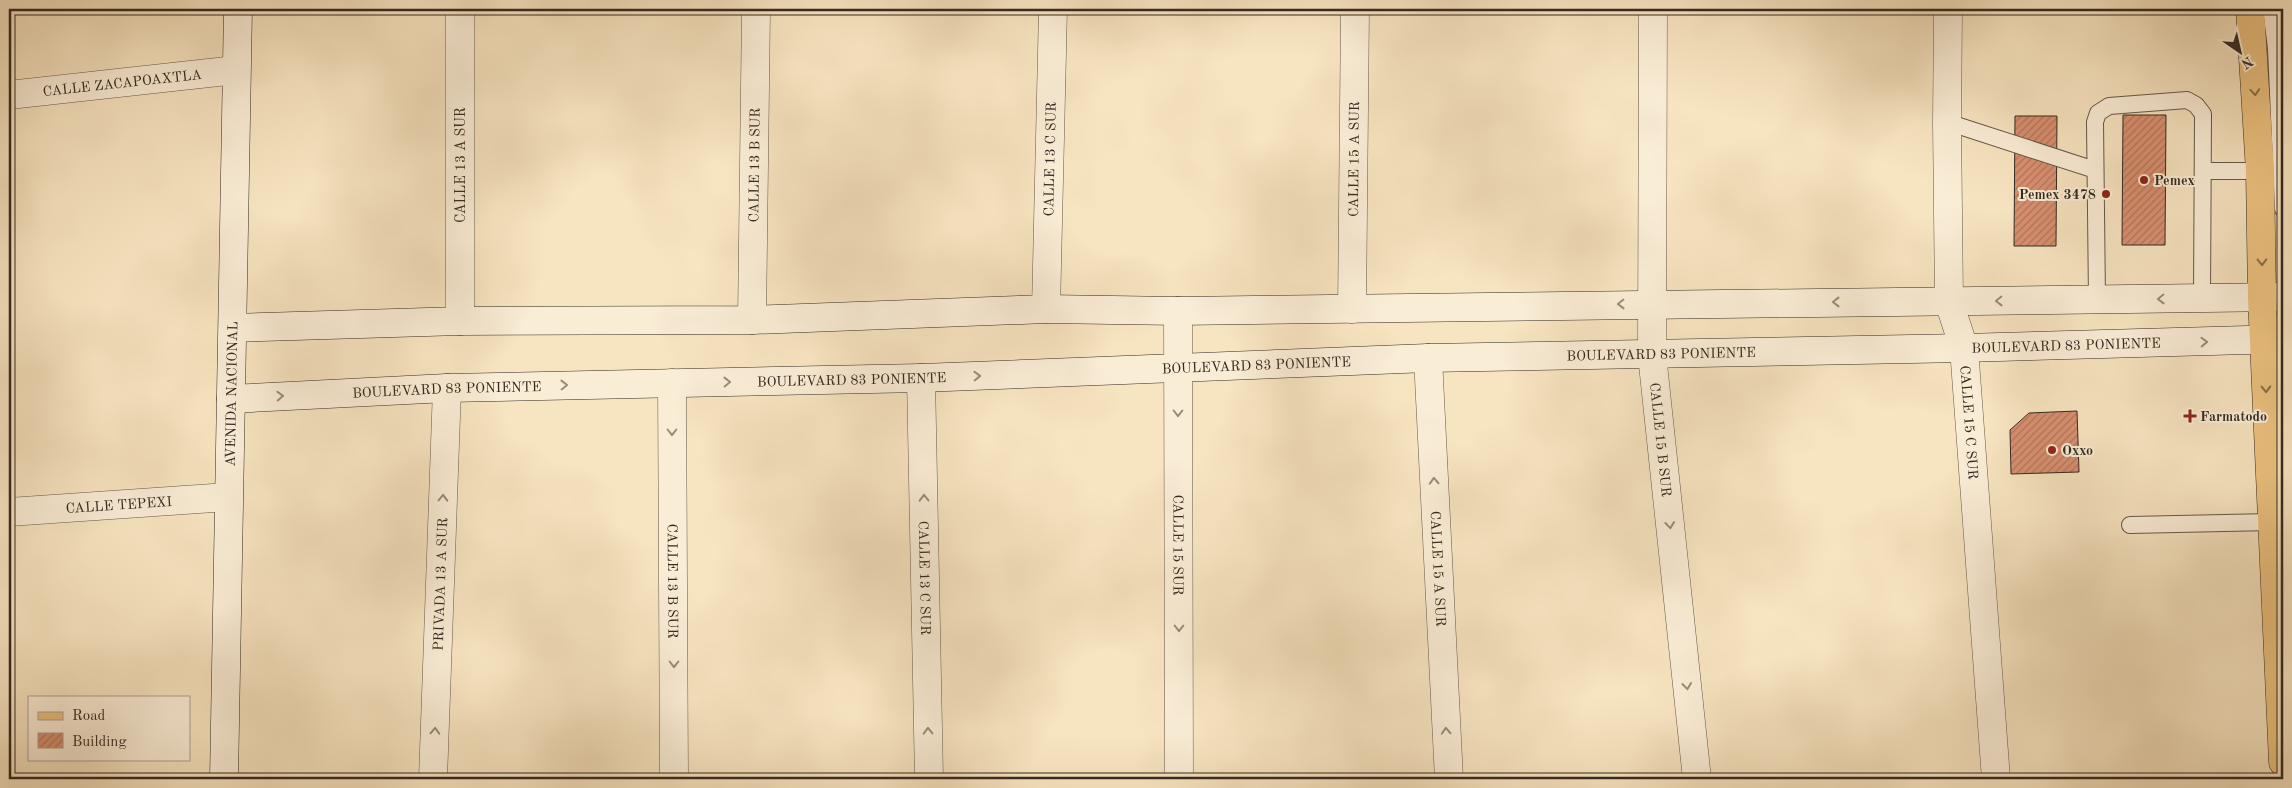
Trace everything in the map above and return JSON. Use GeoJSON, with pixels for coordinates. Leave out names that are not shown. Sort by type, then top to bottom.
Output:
{"type":"FeatureCollection","features":[{"type":"Feature","properties":{"kind":"main road"},"geometry":{"type":"LineString","coordinates":[[2250,9],[2260,171],[2273,297],[2272,522],[2283,762]]}},
{"type":"Feature","properties":{"kind":"street","name":"AVENIDA NACIONAL"},"geometry":{"type":"LineString","coordinates":[[224,779],[238,9]]}},
{"type":"Feature","properties":{"kind":"street","name":"CALLE 13 A SUR"},"geometry":{"type":"LineString","coordinates":[[460,9],[460,321]]}},
{"type":"Feature","properties":{"kind":"street","name":"CALLE 13 B SUR"},"geometry":{"type":"LineString","coordinates":[[752,320],[756,9]]}},
{"type":"Feature","properties":{"kind":"street","name":"CALLE 13 C SUR"},"geometry":{"type":"LineString","coordinates":[[1046,309],[1053,9]]}},
{"type":"Feature","properties":{"kind":"street","name":"CALLE 15 A SUR"},"geometry":{"type":"LineString","coordinates":[[1352,309],[1355,9]]}},
{"type":"Feature","properties":{"kind":"street","name":"CALLE 15 B SUR"},"geometry":{"type":"LineString","coordinates":[[1653,9],[1652,354],[1697,779]]}},
{"type":"Feature","properties":{"kind":"street","name":"CALLE 15 C SUR"},"geometry":{"type":"LineString","coordinates":[[1948,9],[1949,302],[1964,348],[1996,779]]}},
{"type":"Feature","properties":{"kind":"street","name":"CALLE ZACAPOAXTLA"},"geometry":{"type":"LineString","coordinates":[[9,95],[236,70]]}},
{"type":"Feature","properties":{"kind":"street"},"geometry":{"type":"LineString","coordinates":[[233,328],[460,321],[752,320],[1046,309],[1178,311],[2273,297]]}},
{"type":"Feature","properties":{"kind":"street","name":"CALLE 15 SUR"},"geometry":{"type":"LineString","coordinates":[[1178,311],[1179,779]]}},
{"type":"Feature","properties":{"kind":"street","name":"BOULEVARD 83 PONIENTE"},"geometry":{"type":"LineString","coordinates":[[231,398],[447,388],[921,378],[1428,358],[1964,348],[2274,339]]}},
{"type":"Feature","properties":{"kind":"street","name":"CALLE 15 A SUR"},"geometry":{"type":"LineString","coordinates":[[1428,358],[1449,779]]}},
{"type":"Feature","properties":{"kind":"street","name":"CALLE 13 C SUR"},"geometry":{"type":"LineString","coordinates":[[921,378],[929,779]]}},
{"type":"Feature","properties":{"kind":"street","name":"CALLE 13 B SUR"},"geometry":{"type":"LineString","coordinates":[[672,383],[674,779]]}},
{"type":"Feature","properties":{"kind":"street","name":"PRIVADA 13 A SUR"},"geometry":{"type":"LineString","coordinates":[[433,779],[447,388]]}},
{"type":"Feature","properties":{"kind":"street","name":"CALLE TEPEXI"},"geometry":{"type":"LineString","coordinates":[[9,512],[228,497]]}},
{"type":"Feature","properties":{"kind":"lane"},"geometry":{"type":"LineString","coordinates":[[2271,9],[2276,48],[2283,209]]}},
{"type":"Feature","properties":{"kind":"lane"},"geometry":{"type":"LineString","coordinates":[[2097,300],[2094,122],[2098,113],[2110,106],[2187,100],[2196,105],[2202,114],[2202,298]]}},
{"type":"Feature","properties":{"kind":"lane"},"geometry":{"type":"LineString","coordinates":[[1947,122],[2095,170]]}},
{"type":"Feature","properties":{"kind":"lane"},"geometry":{"type":"LineString","coordinates":[[2203,171],[2260,171]]}},
{"type":"Feature","properties":{"kind":"lane"},"geometry":{"type":"LineString","coordinates":[[2130,525],[2272,522]]}},
{"type":"Feature","properties":{"kind":"building","name":"Pemex"},"geometry":{"type":"Polygon","coordinates":[[[2123,115],[2166,115],[2165,245],[2122,245],[2123,115]]]}},
{"type":"Feature","properties":{"kind":"building"},"geometry":{"type":"Polygon","coordinates":[[[2015,116],[2057,116],[2056,246],[2014,246],[2015,116]]]}},
{"type":"Feature","properties":{"kind":"building"},"geometry":{"type":"Polygon","coordinates":[[[2077,411],[2079,472],[2011,474],[2010,430],[2029,413],[2077,411]]]}},
{"type":"Feature","properties":{"kind":"place","name":"Pemex"},"geometry":{"type":"Point","coordinates":[2144,180]}},
{"type":"Feature","properties":{"kind":"place","name":"Pemex 3478"},"geometry":{"type":"Point","coordinates":[2106,194]}},
{"type":"Feature","properties":{"kind":"place","name":"Farmatodo"},"geometry":{"type":"Point","coordinates":[2190,416]}},
{"type":"Feature","properties":{"kind":"place","name":"Oxxo"},"geometry":{"type":"Point","coordinates":[2052,450]}}]}
